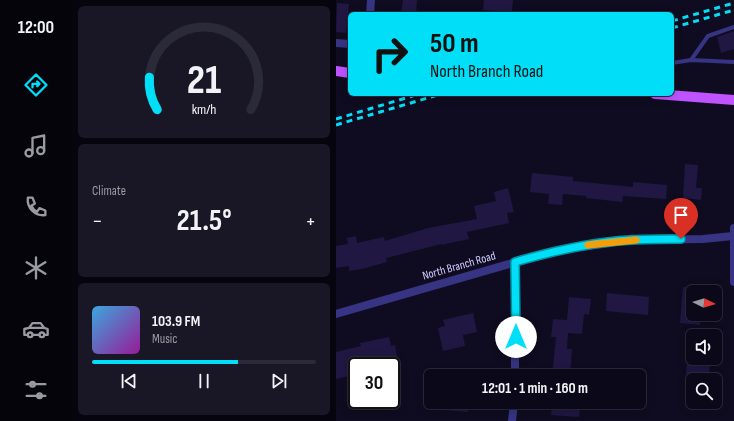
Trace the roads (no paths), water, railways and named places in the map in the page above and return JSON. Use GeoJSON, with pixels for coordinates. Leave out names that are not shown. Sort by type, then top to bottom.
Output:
{"type":"FeatureCollection","features":[{"type":"Feature","properties":{"kind":"main road"},"geometry":{"type":"LineString","coordinates":[[336,72],[348,72]]}},
{"type":"Feature","properties":{"kind":"main road"},"geometry":{"type":"LineString","coordinates":[[674,96],[734,100]]}},
{"type":"Feature","properties":{"kind":"street"},"geometry":{"type":"LineString","coordinates":[[370,12],[371,0]]}},
{"type":"Feature","properties":{"kind":"street"},"geometry":{"type":"LineString","coordinates":[[336,43],[348,44]]}},
{"type":"Feature","properties":{"kind":"street"},"geometry":{"type":"LineString","coordinates":[[734,232],[734,282]]}},
{"type":"Feature","properties":{"kind":"street","name":"North Branch Road"},"geometry":{"type":"LineString","coordinates":[[336,314],[554,251],[597,243],[631,240],[703,239],[734,232]]}},
{"type":"Feature","properties":{"kind":"street"},"geometry":{"type":"LineString","coordinates":[[515,262],[515,369]]}},
{"type":"Feature","properties":{"kind":"street"},"geometry":{"type":"LineString","coordinates":[[512,421],[513,409]]}},
{"type":"Feature","properties":{"kind":"lane"},"geometry":{"type":"LineString","coordinates":[[691,60],[708,36],[734,27]]}},
{"type":"Feature","properties":{"kind":"lane"},"geometry":{"type":"LineString","coordinates":[[674,63],[691,60],[734,62]]}},
{"type":"Feature","properties":{"kind":"railway"},"geometry":{"type":"LineString","coordinates":[[674,20],[734,3]]}},
{"type":"Feature","properties":{"kind":"railway"},"geometry":{"type":"LineString","coordinates":[[674,27],[734,10]]}},
{"type":"Feature","properties":{"kind":"railway"},"geometry":{"type":"LineString","coordinates":[[336,119],[412,96]]}},
{"type":"Feature","properties":{"kind":"railway"},"geometry":{"type":"LineString","coordinates":[[336,125],[434,96]]}}]}
